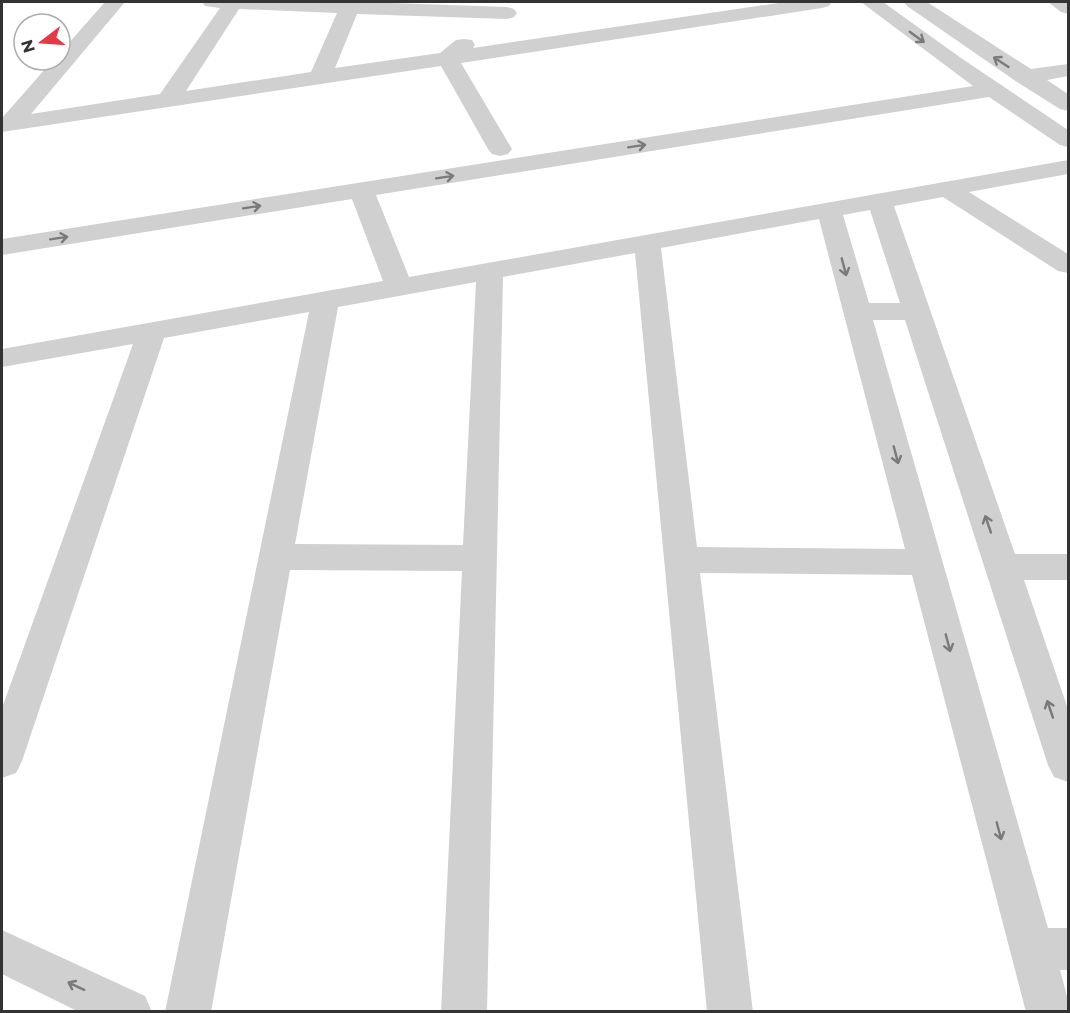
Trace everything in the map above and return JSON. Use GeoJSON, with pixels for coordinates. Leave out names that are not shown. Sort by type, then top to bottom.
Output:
{"type":"FeatureCollection","features":[{"type":"Feature","properties":{"kind":"street"},"geometry":{"type":"LineString","coordinates":[[6,124],[116,2]]}},
{"type":"Feature","properties":{"kind":"street"},"geometry":{"type":"LineString","coordinates":[[212,2],[351,7],[515,8]]}},
{"type":"Feature","properties":{"kind":"street"},"geometry":{"type":"LineString","coordinates":[[168,100],[234,2]]}},
{"type":"Feature","properties":{"kind":"street"},"geometry":{"type":"LineString","coordinates":[[6,124],[822,2]]}},
{"type":"Feature","properties":{"kind":"street"},"geometry":{"type":"LineString","coordinates":[[870,2],[971,75],[1068,140]]}},
{"type":"Feature","properties":{"kind":"street"},"geometry":{"type":"LineString","coordinates":[[914,2],[1068,104]]}},
{"type":"Feature","properties":{"kind":"street"},"geometry":{"type":"LineString","coordinates":[[1058,2],[1068,8]]}},
{"type":"Feature","properties":{"kind":"street"},"geometry":{"type":"LineString","coordinates":[[321,77],[351,7]]}},
{"type":"Feature","properties":{"kind":"street"},"geometry":{"type":"LineString","coordinates":[[447,58],[515,8]]}},
{"type":"Feature","properties":{"kind":"street"},"geometry":{"type":"LineString","coordinates":[[447,58],[500,149]]}},
{"type":"Feature","properties":{"kind":"street"},"geometry":{"type":"LineString","coordinates":[[1025,77],[1068,70]]}},
{"type":"Feature","properties":{"kind":"street"},"geometry":{"type":"LineString","coordinates":[[2,227],[971,75]]}},
{"type":"Feature","properties":{"kind":"street"},"geometry":{"type":"LineString","coordinates":[[2,247],[993,90]]}},
{"type":"Feature","properties":{"kind":"street"},"geometry":{"type":"LineString","coordinates":[[2,358],[1068,167]]}},
{"type":"Feature","properties":{"kind":"street"},"geometry":{"type":"LineString","coordinates":[[947,189],[1068,265]]}},
{"type":"Feature","properties":{"kind":"street"},"geometry":{"type":"LineString","coordinates":[[361,190],[399,287]]}},
{"type":"Feature","properties":{"kind":"street"},"geometry":{"type":"LineString","coordinates":[[880,201],[1068,765]]}},
{"type":"Feature","properties":{"kind":"street"},"geometry":{"type":"LineString","coordinates":[[829,210],[926,562],[1050,949],[1049,1011]]}},
{"type":"Feature","properties":{"kind":"street"},"geometry":{"type":"LineString","coordinates":[[647,243],[730,1011]]}},
{"type":"Feature","properties":{"kind":"street"},"geometry":{"type":"LineString","coordinates":[[464,1011],[490,271]]}},
{"type":"Feature","properties":{"kind":"street"},"geometry":{"type":"LineString","coordinates":[[188,1011],[325,300]]}},
{"type":"Feature","properties":{"kind":"street"},"geometry":{"type":"LineString","coordinates":[[857,312],[917,311]]}},
{"type":"Feature","properties":{"kind":"street"},"geometry":{"type":"LineString","coordinates":[[2,761],[152,331]]}},
{"type":"Feature","properties":{"kind":"street"},"geometry":{"type":"LineString","coordinates":[[275,557],[480,558]]}},
{"type":"Feature","properties":{"kind":"street"},"geometry":{"type":"LineString","coordinates":[[682,560],[926,562]]}},
{"type":"Feature","properties":{"kind":"street"},"geometry":{"type":"LineString","coordinates":[[1002,567],[1068,567]]}},
{"type":"Feature","properties":{"kind":"street"},"geometry":{"type":"LineString","coordinates":[[2,951],[129,1011]]}}]}
